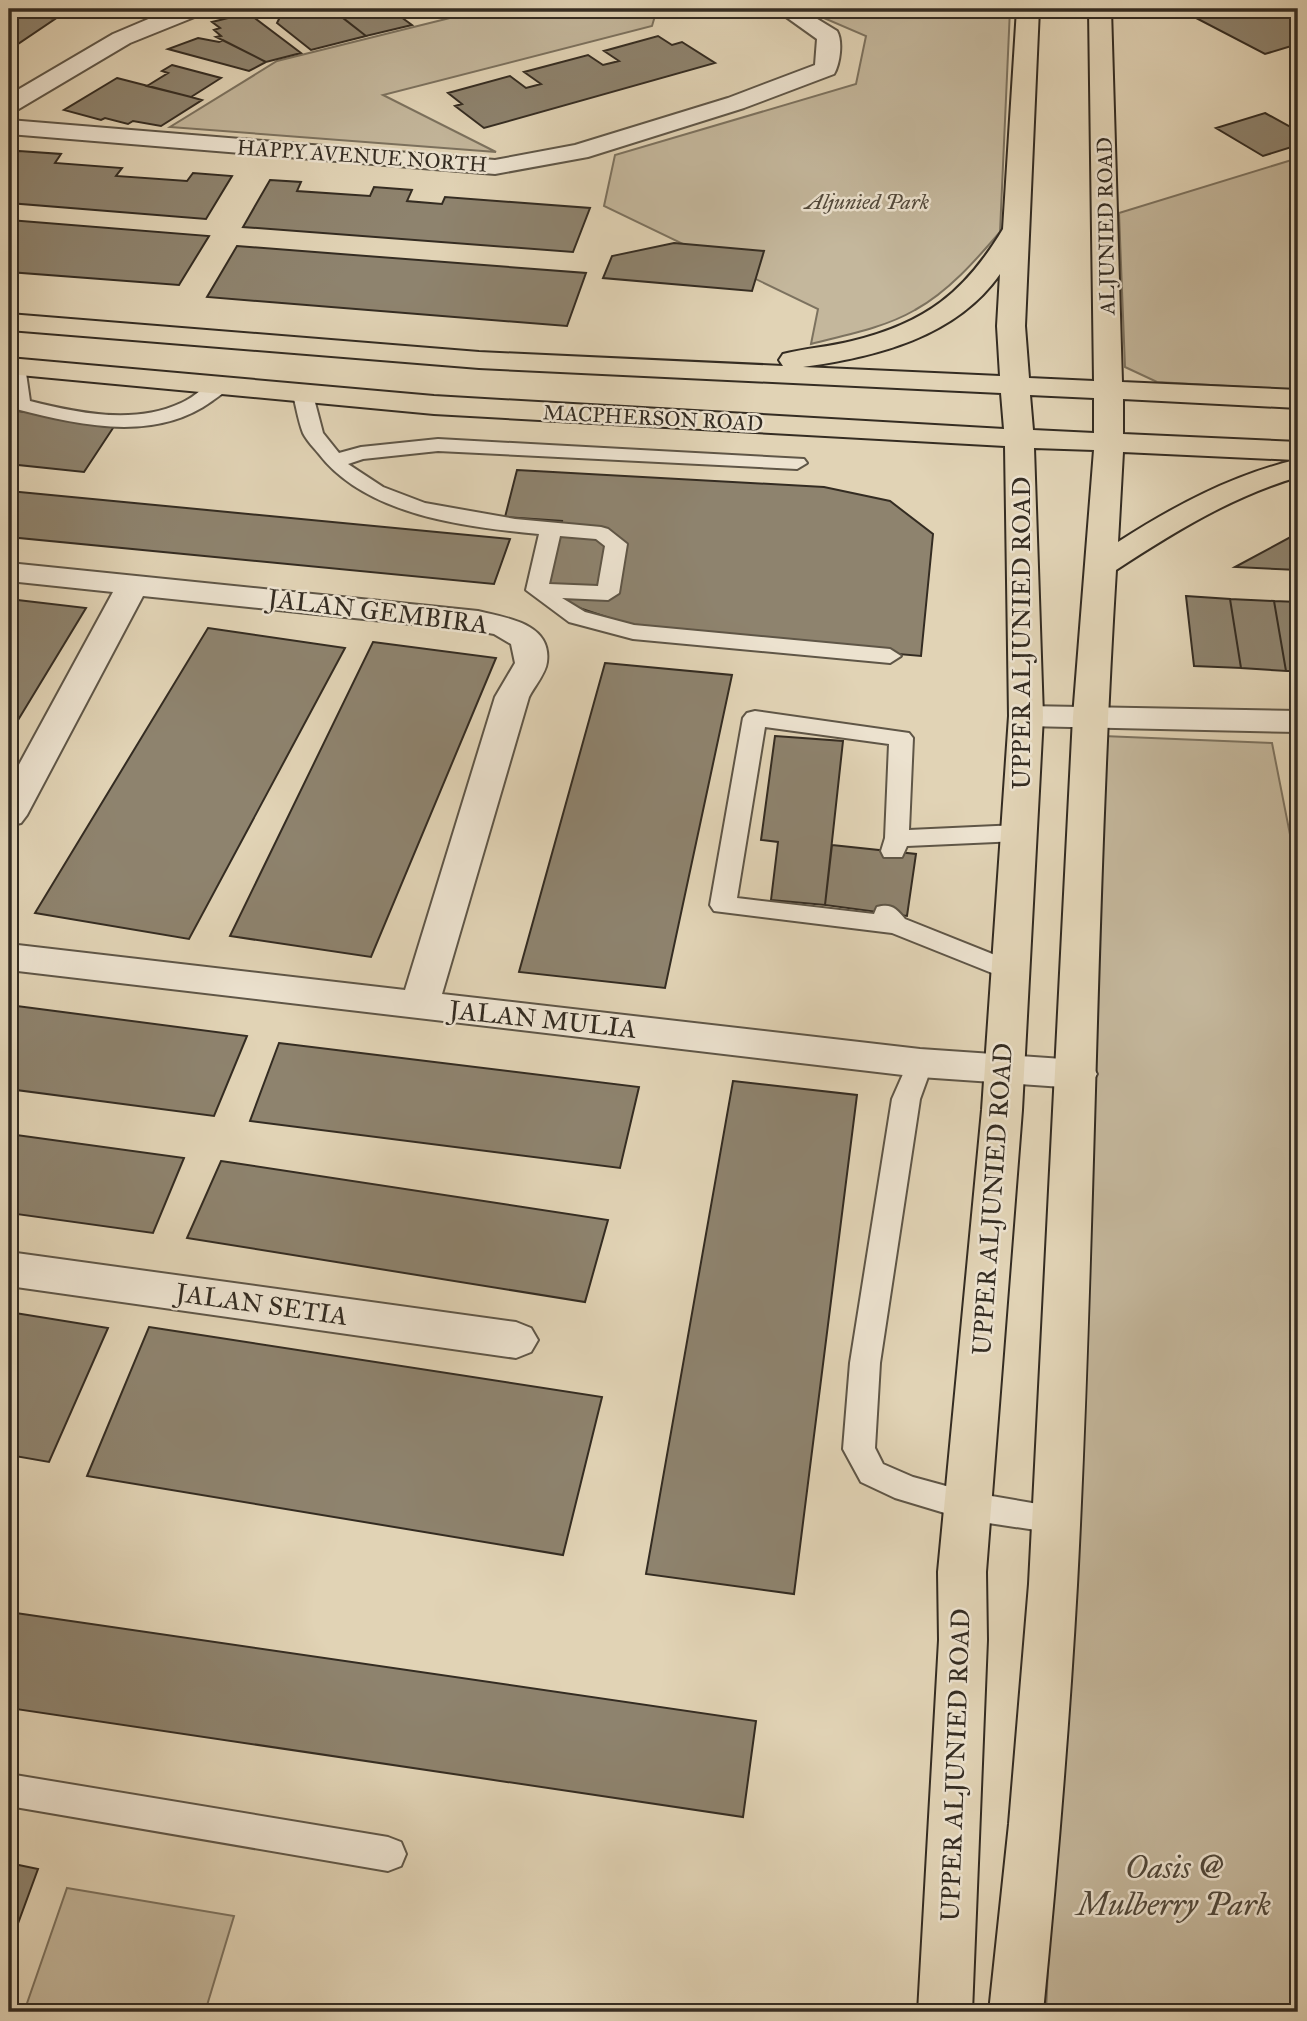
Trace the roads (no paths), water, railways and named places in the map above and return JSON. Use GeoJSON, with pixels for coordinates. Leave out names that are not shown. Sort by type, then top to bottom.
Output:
{"type":"FeatureCollection","features":[{"type":"Feature","properties":{"kind":"main road"},"geometry":{"type":"LineString","coordinates":[[1014,386],[1012,326],[1028,9]]}},
{"type":"Feature","properties":{"kind":"main road","name":"ALJUNIED ROAD"},"geometry":{"type":"LineString","coordinates":[[1100,9],[1105,139],[1109,443]]}},
{"type":"Feature","properties":{"kind":"main road"},"geometry":{"type":"LineString","coordinates":[[696,371],[808,358],[876,342],[922,326],[952,309],[967,296],[1000,257],[1019,224]]}},
{"type":"Feature","properties":{"kind":"main road","name":"MACPHERSON ROAD"},"geometry":{"type":"LineString","coordinates":[[9,322],[479,360],[1298,399]]}},
{"type":"Feature","properties":{"kind":"main road","name":"MACPHERSON ROAD"},"geometry":{"type":"LineString","coordinates":[[12,366],[434,405],[1021,439],[1298,451]]}},
{"type":"Feature","properties":{"kind":"main road","name":"UPPER ALJUNIED ROAD"},"geometry":{"type":"LineString","coordinates":[[945,2012],[963,1640],[962,1572],[1011,971],[1026,716],[1021,439],[1014,386]]}},
{"type":"Feature","properties":{"kind":"main road"},"geometry":{"type":"LineString","coordinates":[[1016,2012],[1035,1824],[1056,1519],[1077,1074],[1090,717],[1109,443]]}},
{"type":"Feature","properties":{"kind":"main road"},"geometry":{"type":"LineString","coordinates":[[1101,566],[1204,503],[1257,480],[1298,468]]}},
{"type":"Feature","properties":{"kind":"street"},"geometry":{"type":"LineString","coordinates":[[9,105],[137,30],[194,9]]}},
{"type":"Feature","properties":{"kind":"street","name":"HAPPY AVENUE NORTH"},"geometry":{"type":"LineString","coordinates":[[9,127],[495,167],[579,152],[736,103],[826,69],[829,36],[786,9]]}},
{"type":"Feature","properties":{"kind":"street","name":"JALAN GEMBIRA"},"geometry":{"type":"LineString","coordinates":[[9,572],[478,621],[505,627],[527,639],[531,663],[512,697],[419,1006]]}},
{"type":"Feature","properties":{"kind":"street"},"geometry":{"type":"LineString","coordinates":[[9,815],[134,583]]}},
{"type":"Feature","properties":{"kind":"street"},"geometry":{"type":"LineString","coordinates":[[1026,716],[1298,722]]}},
{"type":"Feature","properties":{"kind":"street","name":"JALAN MULIA"},"geometry":{"type":"LineString","coordinates":[[9,957],[920,1063],[1077,1074]]}},
{"type":"Feature","properties":{"kind":"street","name":"JALAN SETIA"},"geometry":{"type":"LineString","coordinates":[[9,1269],[516,1339]]}},
{"type":"Feature","properties":{"kind":"lane"},"geometry":{"type":"LineString","coordinates":[[12,366],[18,397],[23,405],[122,421],[150,419],[188,408],[223,384]]}},
{"type":"Feature","properties":{"kind":"lane"},"geometry":{"type":"LineString","coordinates":[[302,391],[304,416],[314,439],[333,462],[361,482],[396,500],[438,513],[484,522],[601,533],[616,544],[608,593],[537,590]]}},
{"type":"Feature","properties":{"kind":"lane"},"geometry":{"type":"LineString","coordinates":[[333,462],[360,453],[438,445],[797,463]]}},
{"type":"Feature","properties":{"kind":"lane"},"geometry":{"type":"LineString","coordinates":[[537,590],[551,528]]}},
{"type":"Feature","properties":{"kind":"lane"},"geometry":{"type":"LineString","coordinates":[[537,590],[577,617],[633,632],[890,656]]}},
{"type":"Feature","properties":{"kind":"lane"},"geometry":{"type":"LineString","coordinates":[[1011,971],[891,919],[723,905],[755,718],[901,738],[895,845],[1020,833]]}},
{"type":"Feature","properties":{"kind":"lane"},"geometry":{"type":"LineString","coordinates":[[920,1063],[906,1099],[865,1363],[859,1449],[872,1473],[906,1489],[968,1506],[1056,1519]]}},
{"type":"Feature","properties":{"kind":"lane"},"geometry":{"type":"LineString","coordinates":[[9,1790],[388,1854]]}},
{"type":"Feature","properties":{"kind":"park label","name":"Aljunied Park"},"geometry":{"type":"Point","coordinates":[867,202]}},
{"type":"Feature","properties":{"kind":"park label","name":"Oasis @ Mulberry Park"},"geometry":{"type":"Point","coordinates":[1174,1886]}}]}
